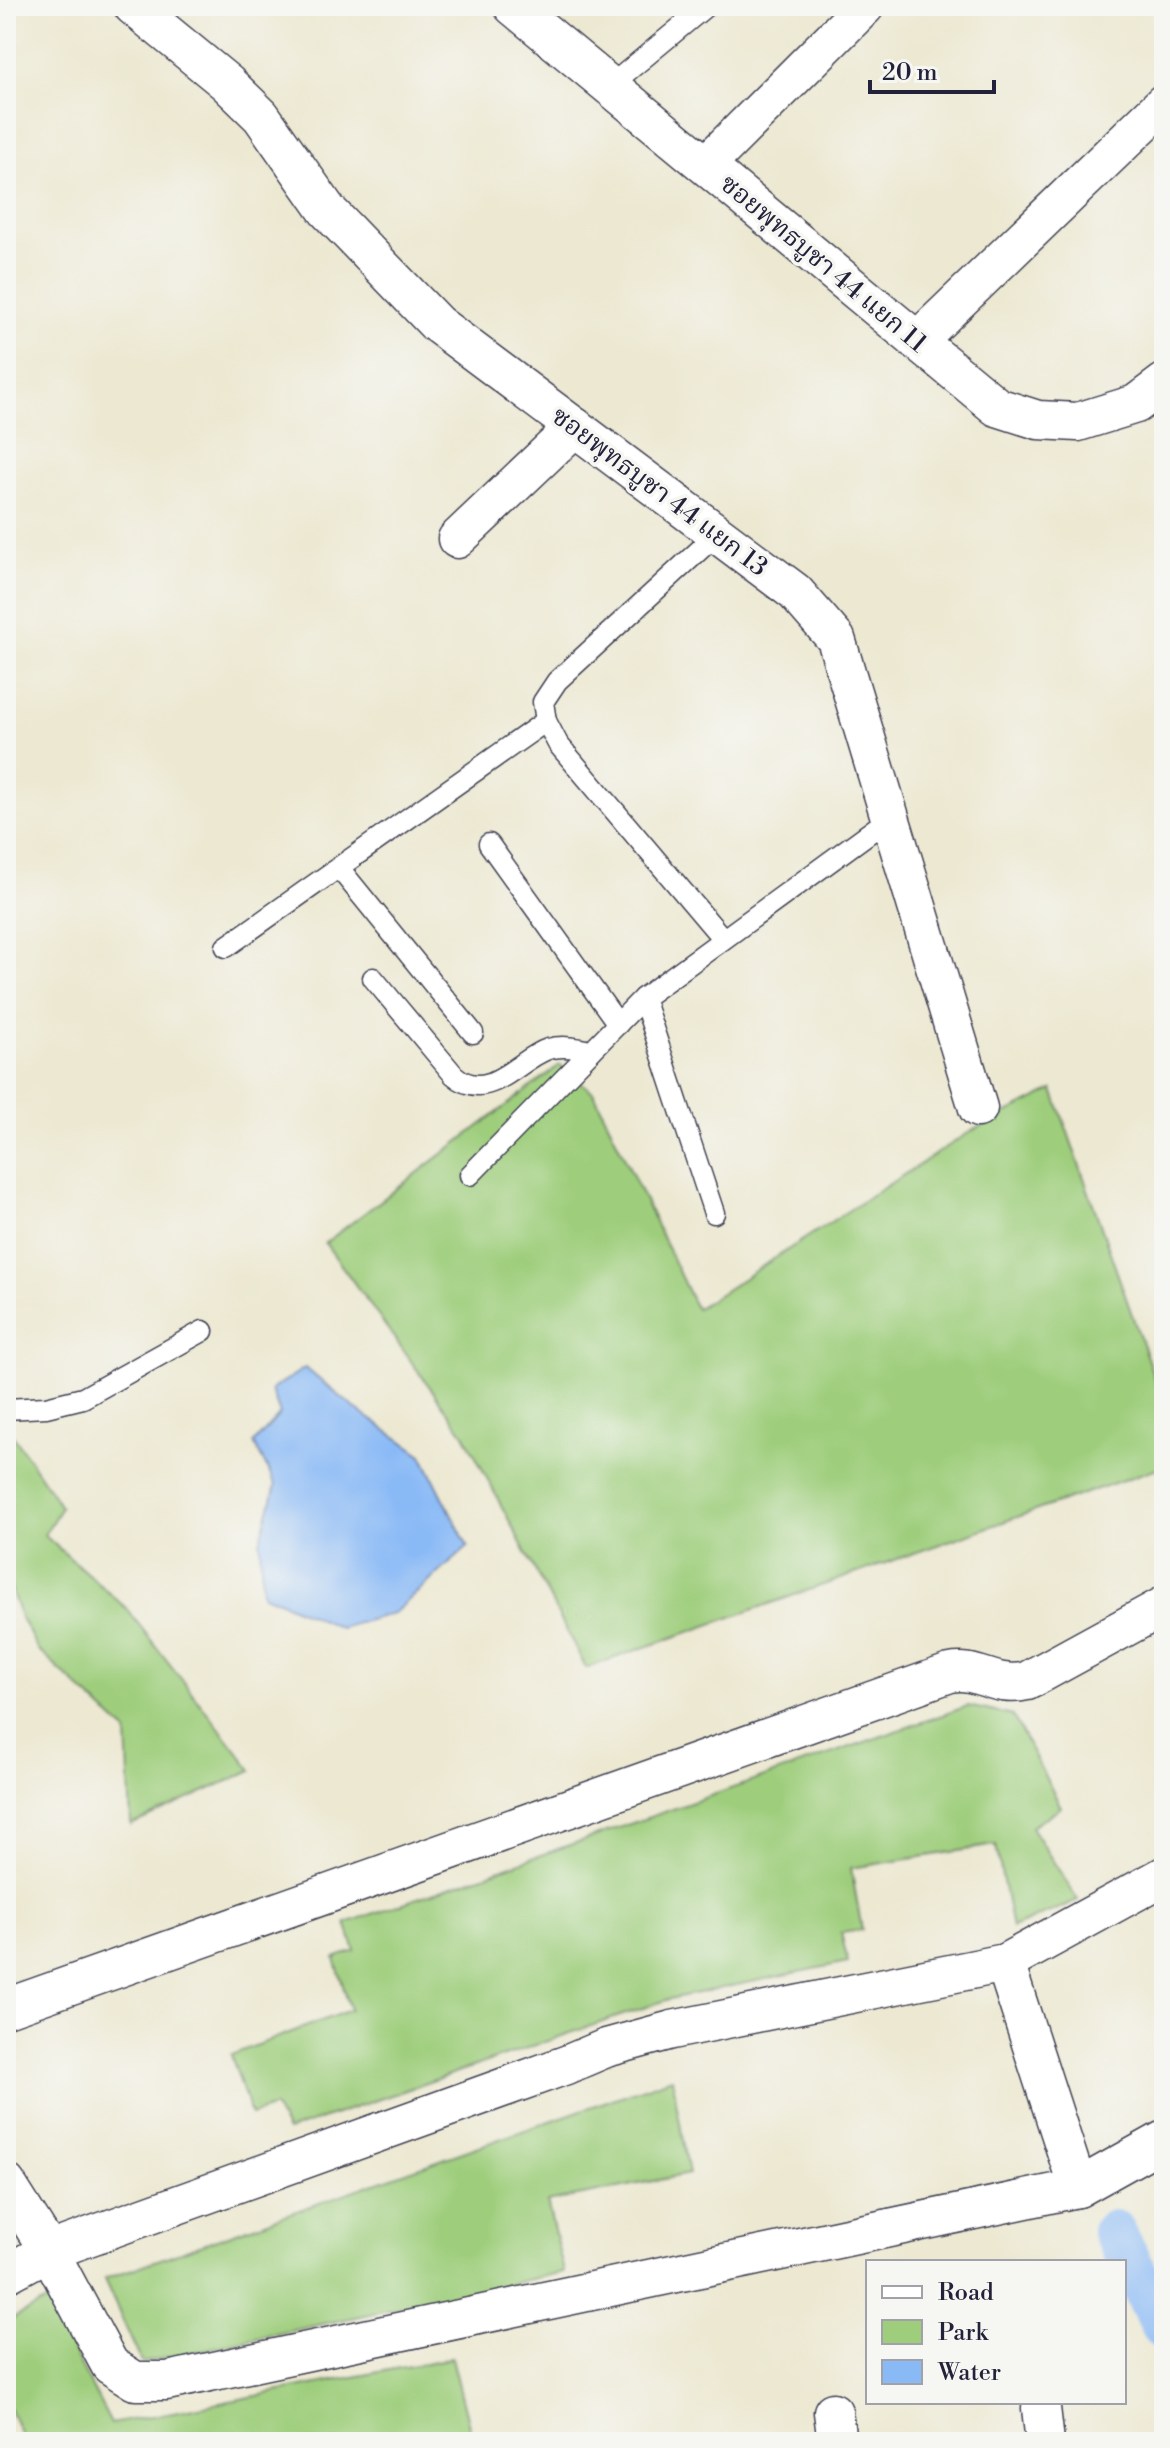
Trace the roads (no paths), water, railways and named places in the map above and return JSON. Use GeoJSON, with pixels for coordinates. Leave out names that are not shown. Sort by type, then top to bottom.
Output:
{"type":"FeatureCollection","features":[{"type":"Feature","properties":{"kind":"street","name":"ซอยพุทธบูชา 44 แยก 13"},"geometry":{"type":"LineString","coordinates":[[133,6],[227,83],[261,116],[327,210],[437,324],[795,592],[836,639],[978,1108]]}},
{"type":"Feature","properties":{"kind":"street","name":"ซอยพุทธบูชา 44 แยก 11"},"geometry":{"type":"LineString","coordinates":[[513,6],[997,407],[1038,420],[1078,422],[1136,404],[1164,383]]}},
{"type":"Feature","properties":{"kind":"street"},"geometry":{"type":"LineString","coordinates":[[706,165],[865,6]]}},
{"type":"Feature","properties":{"kind":"street"},"geometry":{"type":"LineString","coordinates":[[917,341],[1164,103]]}},
{"type":"Feature","properties":{"kind":"street"},"geometry":{"type":"LineString","coordinates":[[457,539],[575,427]]}},
{"type":"Feature","properties":{"kind":"street"},"geometry":{"type":"LineString","coordinates":[[6,2008],[950,1673],[962,1671],[999,1683],[1027,1681],[1164,1606]]}},
{"type":"Feature","properties":{"kind":"street"},"geometry":{"type":"LineString","coordinates":[[6,2274],[49,2251],[606,2048],[672,2030],[1005,1963],[1164,1876]]}},
{"type":"Feature","properties":{"kind":"street"},"geometry":{"type":"LineString","coordinates":[[1005,1963],[1078,2188]]}},
{"type":"Feature","properties":{"kind":"street"},"geometry":{"type":"LineString","coordinates":[[6,2183],[49,2251],[110,2365],[135,2381],[167,2381],[1078,2188],[1164,2140]]}},
{"type":"Feature","properties":{"kind":"lane"},"geometry":{"type":"LineString","coordinates":[[611,85],[706,6]]}},
{"type":"Feature","properties":{"kind":"lane"},"geometry":{"type":"LineString","coordinates":[[717,534],[557,681],[543,702],[546,721],[558,744],[723,939]]}},
{"type":"Feature","properties":{"kind":"lane"},"geometry":{"type":"LineString","coordinates":[[226,947],[546,721]]}},
{"type":"Feature","properties":{"kind":"lane"},"geometry":{"type":"LineString","coordinates":[[470,1175],[643,998],[891,817]]}},
{"type":"Feature","properties":{"kind":"lane"},"geometry":{"type":"LineString","coordinates":[[489,844],[618,1024]]}},
{"type":"Feature","properties":{"kind":"lane"},"geometry":{"type":"LineString","coordinates":[[339,868],[473,1033]]}},
{"type":"Feature","properties":{"kind":"lane"},"geometry":{"type":"LineString","coordinates":[[373,978],[464,1084],[480,1086],[509,1074],[546,1050],[568,1046],[591,1051]]}},
{"type":"Feature","properties":{"kind":"lane"},"geometry":{"type":"LineString","coordinates":[[643,998],[714,1213]]}},
{"type":"Feature","properties":{"kind":"lane"},"geometry":{"type":"LineString","coordinates":[[6,1409],[46,1407],[83,1398],[203,1331]]}},
{"type":"Feature","properties":{"kind":"water"},"geometry":{"type":"Polygon","coordinates":[[[305,1368],[356,1409],[422,1455],[468,1547],[394,1613],[340,1628],[262,1594],[260,1542],[276,1485],[254,1443],[280,1414],[271,1390],[305,1368]]]}},
{"type":"Feature","properties":{"kind":"waterway"},"geometry":{"type":"LineString","coordinates":[[1114,2232],[1164,2327]]}},
{"type":"Feature","properties":{"kind":"waterway"},"geometry":{"type":"LineString","coordinates":[[1149,2300],[1164,2292]]}}]}
